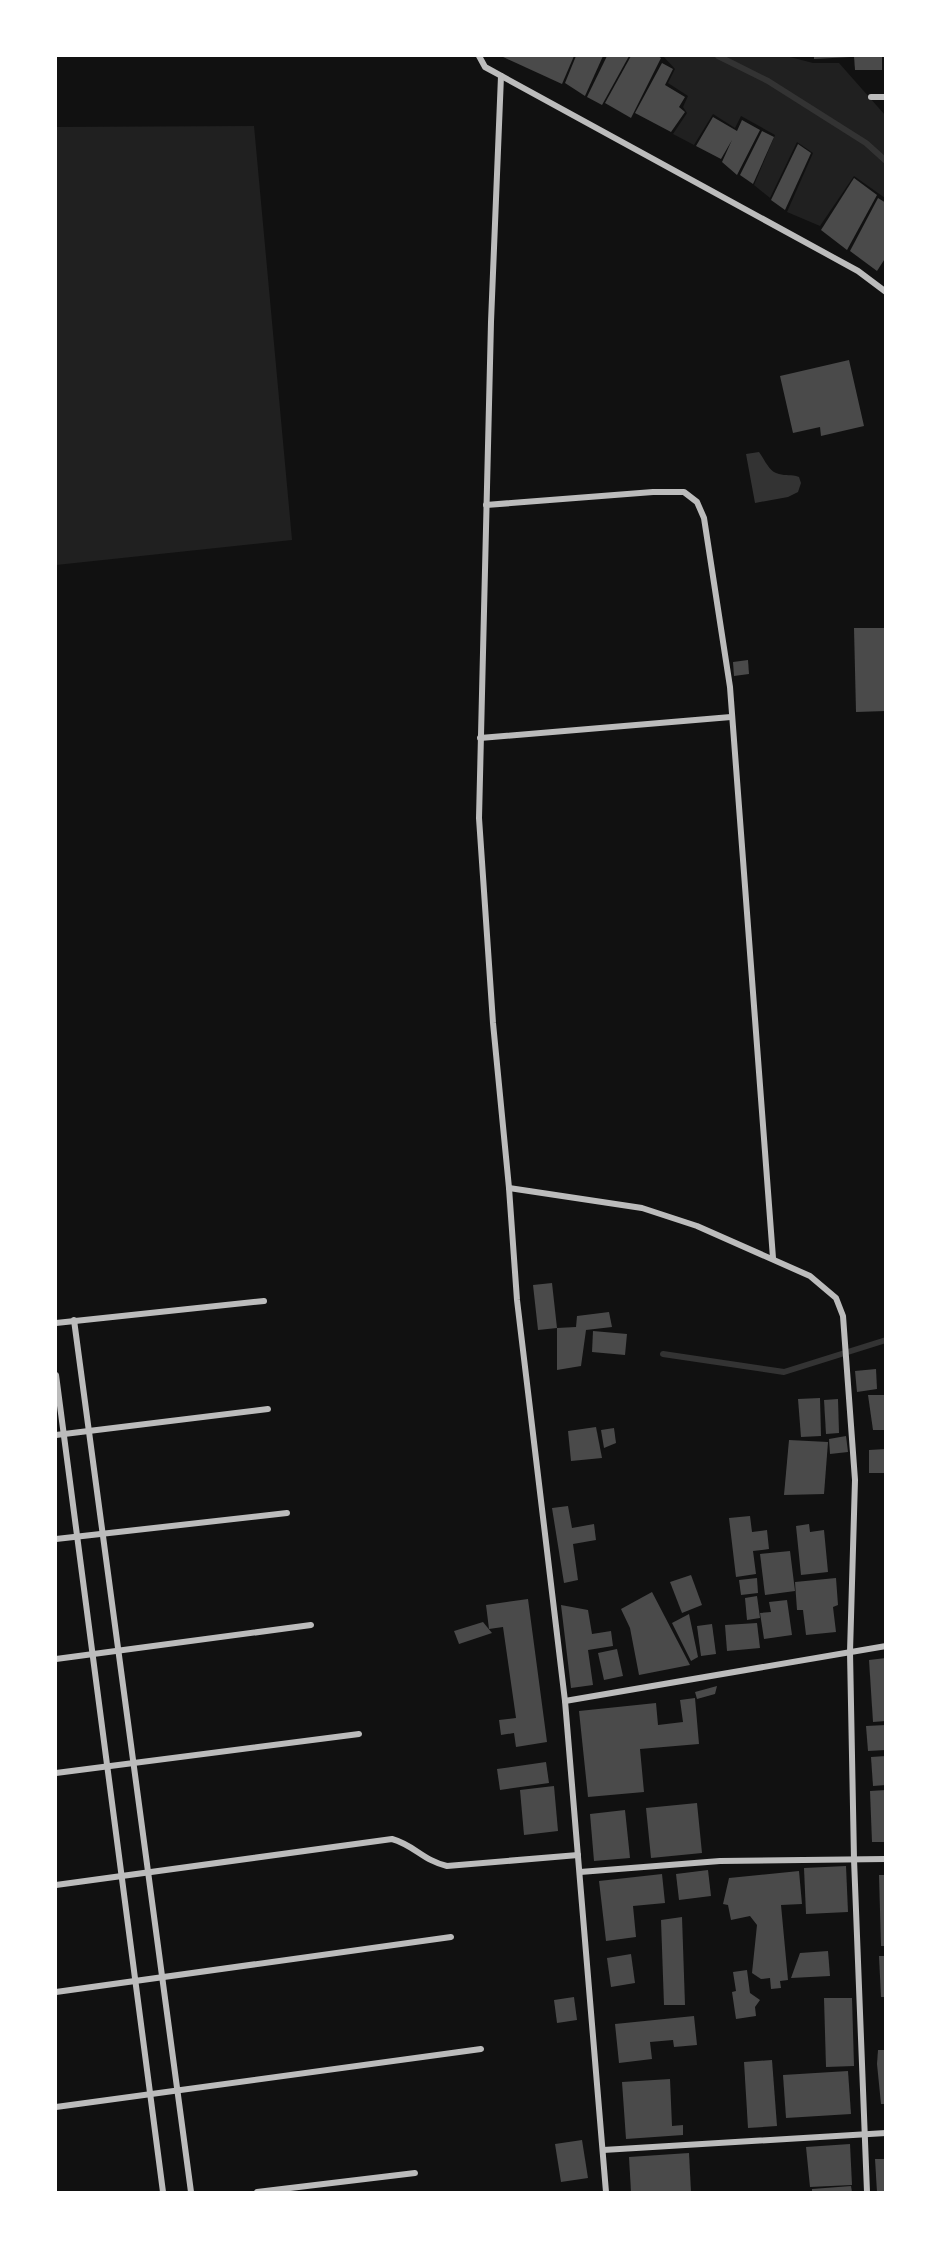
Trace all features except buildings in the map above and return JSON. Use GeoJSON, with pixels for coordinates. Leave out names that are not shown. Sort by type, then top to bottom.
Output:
{"type":"FeatureCollection","features":[{"type":"Feature","properties":{"kind":"street"},"geometry":{"type":"LineString","coordinates":[[479,56],[485,67],[858,271],[885,292]]}},
{"type":"Feature","properties":{"kind":"street"},"geometry":{"type":"LineString","coordinates":[[501,76],[486,505],[479,818],[493,1023],[517,1300],[565,1701],[606,2193]]}},
{"type":"Feature","properties":{"kind":"street"},"geometry":{"type":"LineString","coordinates":[[871,97],[885,97]]}},
{"type":"Feature","properties":{"kind":"street"},"geometry":{"type":"LineString","coordinates":[[486,505],[684,492],[697,502],[704,518],[729,687],[773,1258]]}},
{"type":"Feature","properties":{"kind":"street"},"geometry":{"type":"LineString","coordinates":[[480,738],[731,717]]}},
{"type":"Feature","properties":{"kind":"street"},"geometry":{"type":"LineString","coordinates":[[509,1188],[642,1208],[698,1226],[810,1276],[836,1298],[843,1317],[855,1480],[850,1652],[854,1859],[867,2193]]}},
{"type":"Feature","properties":{"kind":"street"},"geometry":{"type":"LineString","coordinates":[[56,1323],[264,1301]]}},
{"type":"Feature","properties":{"kind":"street"},"geometry":{"type":"LineString","coordinates":[[74,1320],[191,2193]]}},
{"type":"Feature","properties":{"kind":"street"},"geometry":{"type":"LineString","coordinates":[[56,1375],[163,2193]]}},
{"type":"Feature","properties":{"kind":"street"},"geometry":{"type":"LineString","coordinates":[[56,1435],[268,1409]]}},
{"type":"Feature","properties":{"kind":"street"},"geometry":{"type":"LineString","coordinates":[[56,1539],[286,1513]]}},
{"type":"Feature","properties":{"kind":"street"},"geometry":{"type":"LineString","coordinates":[[56,1659],[311,1625]]}},
{"type":"Feature","properties":{"kind":"street"},"geometry":{"type":"LineString","coordinates":[[565,1701],[885,1646]]}},
{"type":"Feature","properties":{"kind":"street"},"geometry":{"type":"LineString","coordinates":[[56,1773],[359,1734]]}},
{"type":"Feature","properties":{"kind":"street"},"geometry":{"type":"LineString","coordinates":[[56,1886],[392,1839],[405,1843],[433,1863],[447,1866],[578,1855]]}},
{"type":"Feature","properties":{"kind":"street"},"geometry":{"type":"LineString","coordinates":[[580,1872],[720,1862],[885,1859]]}},
{"type":"Feature","properties":{"kind":"street"},"geometry":{"type":"LineString","coordinates":[[56,1992],[451,1937]]}},
{"type":"Feature","properties":{"kind":"street"},"geometry":{"type":"LineString","coordinates":[[56,2107],[480,2049]]}},
{"type":"Feature","properties":{"kind":"street"},"geometry":{"type":"LineString","coordinates":[[603,2150],[885,2133]]}},
{"type":"Feature","properties":{"kind":"street"},"geometry":{"type":"LineString","coordinates":[[258,2193],[415,2173]]}},
{"type":"Feature","properties":{"kind":"shaded area"},"geometry":{"type":"Polygon","coordinates":[[[663,56],[786,56],[813,63],[839,63],[885,115],[885,198],[854,176],[820,226],[787,212],[813,153],[797,142],[770,198],[754,185],[775,135],[741,116],[735,128],[713,114],[694,145],[673,134],[687,113],[683,107],[688,96],[668,83],[675,69],[663,56]]]}},
{"type":"Feature","properties":{"kind":"shaded area"},"geometry":{"type":"Polygon","coordinates":[[[254,126],[292,540],[56,565],[56,127],[254,126]]]}},
{"type":"Feature","properties":{"kind":"shaded area"},"geometry":{"type":"Polygon","coordinates":[[[759,452],[776,473],[799,477],[801,483],[798,492],[788,497],[755,503],[746,454],[759,452]]]}},
{"type":"Feature","properties":{"kind":"waterway"},"geometry":{"type":"LineString","coordinates":[[718,56],[768,81],[866,143],[886,161]]}},
{"type":"Feature","properties":{"kind":"waterway"},"geometry":{"type":"LineString","coordinates":[[663,1354],[784,1372],[886,1340]]}}]}
